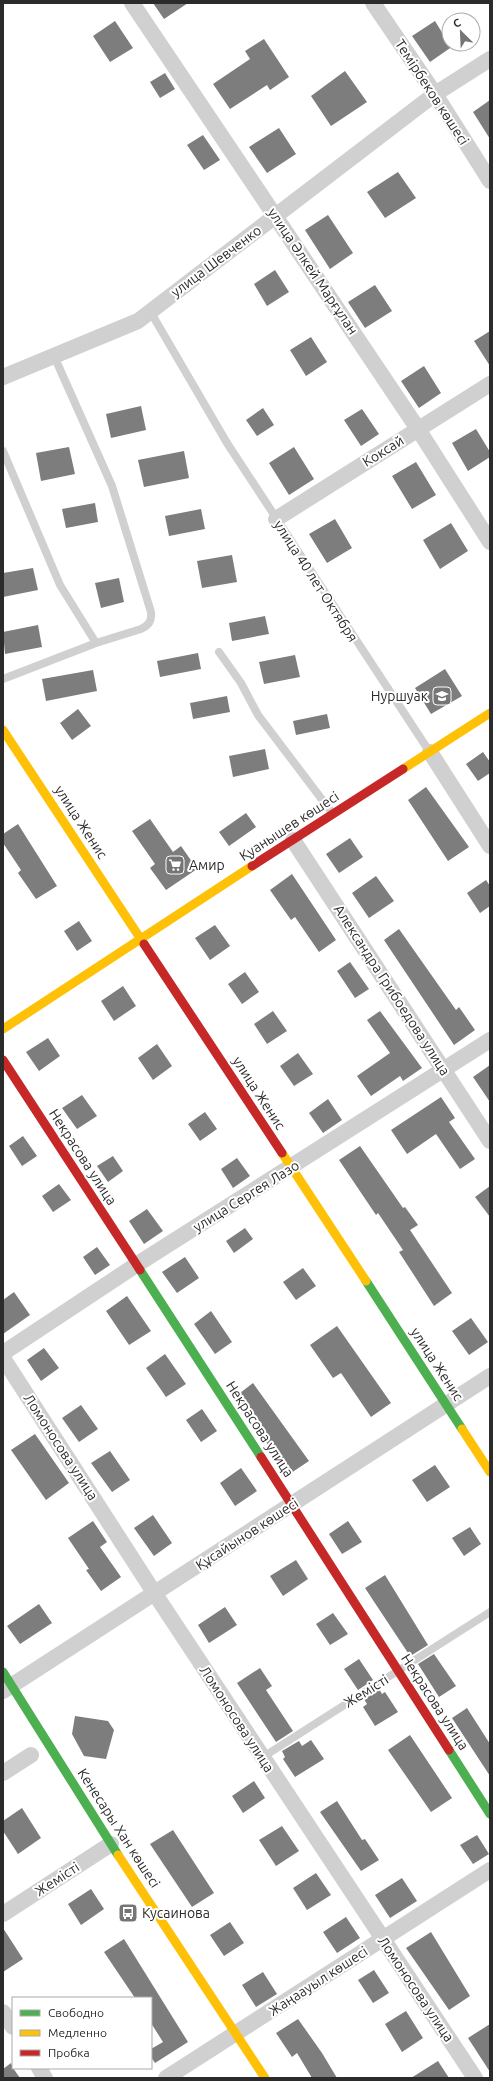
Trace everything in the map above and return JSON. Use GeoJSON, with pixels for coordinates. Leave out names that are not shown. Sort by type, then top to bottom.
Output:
{"type":"FeatureCollection","features":[{"type":"Feature","properties":{"kind":"street","name":"улица Әлкей Марғұлан"},"geometry":{"type":"LineString","coordinates":[[132,3],[276,215],[418,429],[490,542]]}},
{"type":"Feature","properties":{"kind":"street","name":"Темірбеков көшесі"},"geometry":{"type":"LineString","coordinates":[[373,3],[435,94],[490,181]]}},
{"type":"Feature","properties":{"kind":"street","name":"улица Шевченко"},"geometry":{"type":"LineString","coordinates":[[3,377],[138,320],[435,94],[490,59]]}},
{"type":"Feature","properties":{"kind":"street","name":"Коксай"},"geometry":{"type":"LineString","coordinates":[[276,519],[490,384]]}},
{"type":"Feature","properties":{"kind":"street","name":"Қуанышев көшесі"},"geometry":{"type":"LineString","coordinates":[[3,1029],[140,938],[490,713]]}},
{"type":"Feature","properties":{"kind":"street","name":"улица Женис"},"geometry":{"type":"LineString","coordinates":[[3,730],[292,1167],[490,1472]]}},
{"type":"Feature","properties":{"kind":"street","name":"улица 40 лет Октября"},"geometry":{"type":"LineString","coordinates":[[430,752],[490,846]]}},
{"type":"Feature","properties":{"kind":"street","name":"Александра Грибоедова улица"},"geometry":{"type":"LineString","coordinates":[[293,840],[490,1141]]}},
{"type":"Feature","properties":{"kind":"street","name":"улица Сергея Лазо"},"geometry":{"type":"LineString","coordinates":[[3,1353],[136,1264],[292,1167],[490,1040]]}},
{"type":"Feature","properties":{"kind":"street","name":"Некрасова улица"},"geometry":{"type":"LineString","coordinates":[[3,1060],[292,1504],[490,1814]]}},
{"type":"Feature","properties":{"kind":"street","name":"Ломоносова улица"},"geometry":{"type":"LineString","coordinates":[[3,1358],[154,1594],[475,2078]]}},
{"type":"Feature","properties":{"kind":"street","name":"Құсайынов көшесі"},"geometry":{"type":"LineString","coordinates":[[7,1688],[490,1376]]}},
{"type":"Feature","properties":{"kind":"street","name":"Кенесары Хан көшесі"},"geometry":{"type":"LineString","coordinates":[[3,1672],[7,1688],[112,1844],[265,2078]]}},
{"type":"Feature","properties":{"kind":"street"},"geometry":{"type":"LineString","coordinates":[[3,1774],[31,1755]]}},
{"type":"Feature","properties":{"kind":"street","name":"Жемісті"},"geometry":{"type":"LineString","coordinates":[[3,1914],[112,1844]]}},
{"type":"Feature","properties":{"kind":"street","name":"Жаңаауыл көшесі"},"geometry":{"type":"LineString","coordinates":[[166,2078],[237,2034],[490,1870]]}},
{"type":"Feature","properties":{"kind":"street"},"geometry":{"type":"LineString","coordinates":[[3,2012],[12,2026]]}},
{"type":"Feature","properties":{"kind":"street"},"geometry":{"type":"LineString","coordinates":[[40,2069],[45,2078]]}},
{"type":"Feature","properties":{"kind":"lane","name":"улица 40 лет Октября"},"geometry":{"type":"LineString","coordinates":[[150,311],[228,443],[276,519],[430,752]]}},
{"type":"Feature","properties":{"kind":"lane"},"geometry":{"type":"LineString","coordinates":[[3,679],[96,643],[147,626],[151,621],[151,612],[112,486],[54,356]]}},
{"type":"Feature","properties":{"kind":"lane"},"geometry":{"type":"LineString","coordinates":[[3,451],[60,586],[96,643]]}},
{"type":"Feature","properties":{"kind":"lane"},"geometry":{"type":"LineString","coordinates":[[219,652],[241,683],[258,715],[333,814]]}},
{"type":"Feature","properties":{"kind":"lane","name":"Жемісті"},"geometry":{"type":"LineString","coordinates":[[262,1757],[490,1612]]}},
{"type":"Feature","properties":{"kind":"building"},"geometry":{"type":"Polygon","coordinates":[[[153,3],[188,3],[164,19],[153,3]]]}},
{"type":"Feature","properties":{"kind":"building"},"geometry":{"type":"Polygon","coordinates":[[[115,21],[133,48],[110,62],[93,36],[115,21]]]}},
{"type":"Feature","properties":{"kind":"building"},"geometry":{"type":"Polygon","coordinates":[[[435,21],[441,31],[441,52],[444,52],[430,62],[412,36],[435,21]]]}},
{"type":"Feature","properties":{"kind":"building"},"geometry":{"type":"Polygon","coordinates":[[[264,39],[289,77],[270,90],[267,85],[230,109],[213,84],[250,59],[245,51],[264,39]]]}},
{"type":"Feature","properties":{"kind":"building"},"geometry":{"type":"Polygon","coordinates":[[[345,71],[367,102],[331,126],[311,96],[345,71]]]}},
{"type":"Feature","properties":{"kind":"building"},"geometry":{"type":"Polygon","coordinates":[[[165,73],[175,89],[160,98],[150,82],[165,73]]]}},
{"type":"Feature","properties":{"kind":"building"},"geometry":{"type":"Polygon","coordinates":[[[490,100],[490,139],[473,112],[490,100]]]}},
{"type":"Feature","properties":{"kind":"building"},"geometry":{"type":"Polygon","coordinates":[[[279,128],[296,154],[267,173],[249,147],[279,128]]]}},
{"type":"Feature","properties":{"kind":"building"},"geometry":{"type":"Polygon","coordinates":[[[203,135],[220,160],[204,170],[187,145],[203,135]]]}},
{"type":"Feature","properties":{"kind":"building"},"geometry":{"type":"Polygon","coordinates":[[[398,172],[416,198],[385,218],[367,192],[398,172]]]}},
{"type":"Feature","properties":{"kind":"building"},"geometry":{"type":"Polygon","coordinates":[[[328,215],[353,253],[330,269],[305,230],[328,215]]]}},
{"type":"Feature","properties":{"kind":"building"},"geometry":{"type":"Polygon","coordinates":[[[275,270],[289,292],[267,306],[254,284],[275,270]]]}},
{"type":"Feature","properties":{"kind":"building"},"geometry":{"type":"Polygon","coordinates":[[[375,285],[392,311],[365,328],[348,302],[375,285]]]}},
{"type":"Feature","properties":{"kind":"building"},"geometry":{"type":"Polygon","coordinates":[[[490,331],[490,366],[474,341],[490,331]]]}},
{"type":"Feature","properties":{"kind":"building"},"geometry":{"type":"Polygon","coordinates":[[[311,337],[327,362],[306,376],[290,350],[311,337]]]}},
{"type":"Feature","properties":{"kind":"building"},"geometry":{"type":"Polygon","coordinates":[[[424,366],[441,393],[419,408],[401,381],[424,366]]]}},
{"type":"Feature","properties":{"kind":"building"},"geometry":{"type":"Polygon","coordinates":[[[141,406],[146,430],[111,438],[106,414],[141,406]]]}},
{"type":"Feature","properties":{"kind":"building"},"geometry":{"type":"Polygon","coordinates":[[[263,408],[274,425],[257,436],[246,420],[263,408]]]}},
{"type":"Feature","properties":{"kind":"building"},"geometry":{"type":"Polygon","coordinates":[[[362,409],[379,434],[361,446],[344,420],[362,409]]]}},
{"type":"Feature","properties":{"kind":"building"},"geometry":{"type":"Polygon","coordinates":[[[476,429],[490,452],[490,457],[468,471],[452,443],[476,429]]]}},
{"type":"Feature","properties":{"kind":"building"},"geometry":{"type":"Polygon","coordinates":[[[69,447],[75,474],[41,481],[36,453],[69,447]]]}},
{"type":"Feature","properties":{"kind":"building"},"geometry":{"type":"Polygon","coordinates":[[[294,447],[314,479],[289,495],[269,463],[294,447]]]}},
{"type":"Feature","properties":{"kind":"building"},"geometry":{"type":"Polygon","coordinates":[[[184,451],[189,478],[144,487],[138,460],[184,451]]]}},
{"type":"Feature","properties":{"kind":"building"},"geometry":{"type":"Polygon","coordinates":[[[416,462],[436,495],[412,509],[392,476],[416,462]]]}},
{"type":"Feature","properties":{"kind":"building"},"geometry":{"type":"Polygon","coordinates":[[[95,503],[98,522],[66,528],[62,509],[95,503]]]}},
{"type":"Feature","properties":{"kind":"building"},"geometry":{"type":"Polygon","coordinates":[[[201,509],[205,529],[169,536],[165,516],[201,509]]]}},
{"type":"Feature","properties":{"kind":"building"},"geometry":{"type":"Polygon","coordinates":[[[335,519],[352,548],[327,563],[309,534],[335,519]]]}},
{"type":"Feature","properties":{"kind":"building"},"geometry":{"type":"Polygon","coordinates":[[[451,523],[468,551],[440,569],[423,540],[451,523]]]}},
{"type":"Feature","properties":{"kind":"building"},"geometry":{"type":"Polygon","coordinates":[[[232,555],[237,582],[202,588],[197,561],[232,555]]]}},
{"type":"Feature","properties":{"kind":"building"},"geometry":{"type":"Polygon","coordinates":[[[33,568],[38,590],[3,597],[3,573],[33,568]]]}},
{"type":"Feature","properties":{"kind":"building"},"geometry":{"type":"Polygon","coordinates":[[[119,578],[124,602],[101,608],[95,583],[119,578]]]}},
{"type":"Feature","properties":{"kind":"building"},"geometry":{"type":"Polygon","coordinates":[[[265,616],[269,634],[232,641],[229,623],[265,616]]]}},
{"type":"Feature","properties":{"kind":"building"},"geometry":{"type":"Polygon","coordinates":[[[38,625],[42,647],[5,654],[3,632],[38,625]]]}},
{"type":"Feature","properties":{"kind":"building"},"geometry":{"type":"Polygon","coordinates":[[[198,653],[201,669],[160,677],[157,661],[198,653]]]}},
{"type":"Feature","properties":{"kind":"building"},"geometry":{"type":"Polygon","coordinates":[[[295,655],[300,677],[264,684],[259,662],[295,655]]]}},
{"type":"Feature","properties":{"kind":"building"},"geometry":{"type":"Polygon","coordinates":[[[445,669],[462,696],[431,714],[415,688],[445,669]]]}},
{"type":"Feature","properties":{"kind":"building"},"geometry":{"type":"Polygon","coordinates":[[[93,670],[97,691],[46,701],[42,679],[93,670]]]}},
{"type":"Feature","properties":{"kind":"building"},"geometry":{"type":"Polygon","coordinates":[[[227,696],[230,712],[193,719],[190,703],[227,696]]]}},
{"type":"Feature","properties":{"kind":"building"},"geometry":{"type":"Polygon","coordinates":[[[78,709],[91,726],[72,740],[60,723],[78,709]]]}},
{"type":"Feature","properties":{"kind":"building"},"geometry":{"type":"Polygon","coordinates":[[[327,714],[330,728],[296,735],[293,721],[327,714]]]}},
{"type":"Feature","properties":{"kind":"building"},"geometry":{"type":"Polygon","coordinates":[[[265,749],[269,769],[233,777],[229,756],[265,749]]]}},
{"type":"Feature","properties":{"kind":"building"},"geometry":{"type":"Polygon","coordinates":[[[483,752],[490,762],[490,773],[478,781],[466,764],[483,752]]]}},
{"type":"Feature","properties":{"kind":"building"},"geometry":{"type":"Polygon","coordinates":[[[426,787],[469,847],[448,861],[408,800],[426,787]]]}},
{"type":"Feature","properties":{"kind":"building"},"geometry":{"type":"Polygon","coordinates":[[[246,813],[256,827],[229,846],[219,832],[246,813]]]}},
{"type":"Feature","properties":{"kind":"building"},"geometry":{"type":"Polygon","coordinates":[[[150,819],[173,852],[181,846],[197,869],[166,890],[150,868],[155,864],[132,831],[150,819]]]}},
{"type":"Feature","properties":{"kind":"building"},"geometry":{"type":"Polygon","coordinates":[[[18,824],[57,886],[36,899],[18,873],[21,870],[3,843],[3,834],[18,824]]]}},
{"type":"Feature","properties":{"kind":"building"},"geometry":{"type":"Polygon","coordinates":[[[350,838],[363,857],[339,873],[326,854],[350,838]]]}},
{"type":"Feature","properties":{"kind":"building"},"geometry":{"type":"Polygon","coordinates":[[[292,874],[336,940],[319,952],[295,917],[291,920],[270,890],[292,874]]]}},
{"type":"Feature","properties":{"kind":"building"},"geometry":{"type":"Polygon","coordinates":[[[376,876],[394,901],[369,918],[352,893],[376,876]]]}},
{"type":"Feature","properties":{"kind":"building"},"geometry":{"type":"Polygon","coordinates":[[[486,880],[490,886],[490,906],[480,913],[467,893],[486,880]]]}},
{"type":"Feature","properties":{"kind":"building"},"geometry":{"type":"Polygon","coordinates":[[[79,921],[92,941],[77,951],[64,931],[79,921]]]}},
{"type":"Feature","properties":{"kind":"building"},"geometry":{"type":"Polygon","coordinates":[[[215,925],[230,946],[210,960],[195,938],[215,925]]]}},
{"type":"Feature","properties":{"kind":"building"},"geometry":{"type":"Polygon","coordinates":[[[399,929],[456,1010],[459,1007],[475,1030],[454,1045],[384,940],[399,929]]]}},
{"type":"Feature","properties":{"kind":"building"},"geometry":{"type":"Polygon","coordinates":[[[350,962],[369,989],[355,998],[337,971],[350,962]]]}},
{"type":"Feature","properties":{"kind":"building"},"geometry":{"type":"Polygon","coordinates":[[[245,972],[259,992],[242,1004],[228,984],[245,972]]]}},
{"type":"Feature","properties":{"kind":"building"},"geometry":{"type":"Polygon","coordinates":[[[123,986],[136,1006],[114,1021],[101,1001],[123,986]]]}},
{"type":"Feature","properties":{"kind":"building"},"geometry":{"type":"Polygon","coordinates":[[[273,1011],[287,1031],[267,1044],[254,1024],[273,1011]]]}},
{"type":"Feature","properties":{"kind":"building"},"geometry":{"type":"Polygon","coordinates":[[[380,1011],[422,1068],[403,1081],[400,1076],[371,1096],[357,1076],[390,1053],[367,1020],[380,1011]]]}},
{"type":"Feature","properties":{"kind":"building"},"geometry":{"type":"Polygon","coordinates":[[[48,1038],[60,1056],[39,1071],[26,1052],[48,1038]]]}},
{"type":"Feature","properties":{"kind":"building"},"geometry":{"type":"Polygon","coordinates":[[[157,1044],[172,1066],[153,1080],[138,1058],[157,1044]]]}},
{"type":"Feature","properties":{"kind":"building"},"geometry":{"type":"Polygon","coordinates":[[[298,1053],[313,1074],[294,1086],[280,1066],[298,1053]]]}},
{"type":"Feature","properties":{"kind":"building"},"geometry":{"type":"Polygon","coordinates":[[[490,1065],[490,1102],[473,1077],[490,1065]]]}},
{"type":"Feature","properties":{"kind":"building"},"geometry":{"type":"Polygon","coordinates":[[[82,1095],[97,1116],[77,1129],[62,1108],[82,1095]]]}},
{"type":"Feature","properties":{"kind":"building"},"geometry":{"type":"Polygon","coordinates":[[[441,1097],[455,1118],[449,1122],[475,1159],[460,1169],[436,1134],[407,1154],[391,1130],[441,1097]]]}},
{"type":"Feature","properties":{"kind":"building"},"geometry":{"type":"Polygon","coordinates":[[[328,1099],[342,1120],[323,1133],[309,1113],[328,1099]]]}},
{"type":"Feature","properties":{"kind":"building"},"geometry":{"type":"Polygon","coordinates":[[[205,1112],[217,1129],[200,1141],[188,1124],[205,1112]]]}},
{"type":"Feature","properties":{"kind":"building"},"geometry":{"type":"Polygon","coordinates":[[[23,1136],[37,1156],[22,1166],[9,1146],[23,1136]]]}},
{"type":"Feature","properties":{"kind":"building"},"geometry":{"type":"Polygon","coordinates":[[[360,1146],[403,1208],[405,1207],[418,1225],[410,1230],[452,1293],[434,1306],[399,1252],[403,1250],[378,1213],[376,1215],[339,1160],[360,1146]]]}},
{"type":"Feature","properties":{"kind":"building"},"geometry":{"type":"Polygon","coordinates":[[[113,1156],[123,1171],[108,1182],[97,1166],[113,1156]]]}},
{"type":"Feature","properties":{"kind":"building"},"geometry":{"type":"Polygon","coordinates":[[[237,1158],[250,1176],[233,1188],[221,1169],[237,1158]]]}},
{"type":"Feature","properties":{"kind":"building"},"geometry":{"type":"Polygon","coordinates":[[[59,1184],[71,1200],[53,1212],[42,1196],[59,1184]]]}},
{"type":"Feature","properties":{"kind":"building"},"geometry":{"type":"Polygon","coordinates":[[[490,1186],[490,1217],[475,1197],[490,1186]]]}},
{"type":"Feature","properties":{"kind":"building"},"geometry":{"type":"Polygon","coordinates":[[[147,1209],[163,1231],[144,1244],[129,1221],[147,1209]]]}},
{"type":"Feature","properties":{"kind":"building"},"geometry":{"type":"Polygon","coordinates":[[[245,1228],[253,1239],[234,1253],[226,1241],[245,1228]]]}},
{"type":"Feature","properties":{"kind":"building"},"geometry":{"type":"Polygon","coordinates":[[[97,1247],[110,1265],[95,1275],[83,1257],[97,1247]]]}},
{"type":"Feature","properties":{"kind":"building"},"geometry":{"type":"Polygon","coordinates":[[[185,1257],[199,1278],[177,1293],[162,1272],[185,1257]]]}},
{"type":"Feature","properties":{"kind":"building"},"geometry":{"type":"Polygon","coordinates":[[[303,1268],[316,1286],[296,1300],[283,1282],[303,1268]]]}},
{"type":"Feature","properties":{"kind":"building"},"geometry":{"type":"Polygon","coordinates":[[[14,1292],[30,1315],[3,1334],[3,1300],[14,1292]]]}},
{"type":"Feature","properties":{"kind":"building"},"geometry":{"type":"Polygon","coordinates":[[[127,1296],[151,1331],[129,1345],[106,1311],[127,1296]]]}},
{"type":"Feature","properties":{"kind":"building"},"geometry":{"type":"Polygon","coordinates":[[[211,1311],[232,1342],[215,1354],[194,1324],[211,1311]]]}},
{"type":"Feature","properties":{"kind":"building"},"geometry":{"type":"Polygon","coordinates":[[[471,1318],[488,1342],[469,1355],[452,1331],[471,1318]]]}},
{"type":"Feature","properties":{"kind":"building"},"geometry":{"type":"Polygon","coordinates":[[[337,1326],[391,1403],[371,1417],[341,1373],[333,1378],[310,1345],[337,1326]]]}},
{"type":"Feature","properties":{"kind":"building"},"geometry":{"type":"Polygon","coordinates":[[[44,1348],[59,1368],[41,1381],[27,1360],[44,1348]]]}},
{"type":"Feature","properties":{"kind":"building"},"geometry":{"type":"Polygon","coordinates":[[[165,1354],[186,1384],[166,1397],[146,1368],[165,1354]]]}},
{"type":"Feature","properties":{"kind":"building"},"geometry":{"type":"Polygon","coordinates":[[[253,1383],[309,1461],[288,1475],[256,1427],[261,1424],[240,1393],[253,1383]]]}},
{"type":"Feature","properties":{"kind":"building"},"geometry":{"type":"Polygon","coordinates":[[[81,1405],[98,1429],[79,1442],[62,1418],[81,1405]]]}},
{"type":"Feature","properties":{"kind":"building"},"geometry":{"type":"Polygon","coordinates":[[[202,1409],[217,1431],[201,1442],[186,1420],[202,1409]]]}},
{"type":"Feature","properties":{"kind":"building"},"geometry":{"type":"Polygon","coordinates":[[[35,1434],[69,1483],[46,1500],[11,1450],[35,1434]]]}},
{"type":"Feature","properties":{"kind":"building"},"geometry":{"type":"Polygon","coordinates":[[[110,1451],[130,1480],[112,1492],[91,1463],[110,1451]]]}},
{"type":"Feature","properties":{"kind":"building"},"geometry":{"type":"Polygon","coordinates":[[[435,1465],[450,1487],[427,1502],[412,1480],[435,1465]]]}},
{"type":"Feature","properties":{"kind":"building"},"geometry":{"type":"Polygon","coordinates":[[[241,1468],[257,1491],[235,1506],[220,1483],[241,1468]]]}},
{"type":"Feature","properties":{"kind":"building"},"geometry":{"type":"Polygon","coordinates":[[[153,1515],[172,1543],[154,1556],[134,1528],[153,1515]]]}},
{"type":"Feature","properties":{"kind":"building"},"geometry":{"type":"Polygon","coordinates":[[[93,1521],[107,1542],[100,1547],[121,1577],[101,1591],[86,1570],[89,1569],[68,1538],[93,1521]]]}},
{"type":"Feature","properties":{"kind":"building"},"geometry":{"type":"Polygon","coordinates":[[[348,1521],[362,1542],[342,1554],[329,1534],[348,1521]]]}},
{"type":"Feature","properties":{"kind":"building"},"geometry":{"type":"Polygon","coordinates":[[[470,1527],[481,1544],[464,1556],[452,1538],[470,1527]]]}},
{"type":"Feature","properties":{"kind":"building"},"geometry":{"type":"Polygon","coordinates":[[[296,1560],[308,1579],[283,1596],[270,1576],[296,1560]]]}},
{"type":"Feature","properties":{"kind":"building"},"geometry":{"type":"Polygon","coordinates":[[[385,1575],[428,1645],[412,1655],[410,1652],[408,1653],[365,1588],[385,1575]]]}},
{"type":"Feature","properties":{"kind":"building"},"geometry":{"type":"Polygon","coordinates":[[[39,1604],[52,1623],[20,1644],[7,1626],[39,1604]]]}},
{"type":"Feature","properties":{"kind":"building"},"geometry":{"type":"Polygon","coordinates":[[[225,1607],[237,1625],[209,1643],[198,1625],[225,1607]]]}},
{"type":"Feature","properties":{"kind":"building"},"geometry":{"type":"Polygon","coordinates":[[[333,1613],[348,1634],[330,1645],[316,1624],[333,1613]]]}},
{"type":"Feature","properties":{"kind":"building"},"geometry":{"type":"Polygon","coordinates":[[[434,1654],[456,1686],[439,1697],[418,1664],[434,1654]]]}},
{"type":"Feature","properties":{"kind":"building"},"geometry":{"type":"Polygon","coordinates":[[[359,1659],[373,1680],[358,1690],[344,1669],[359,1659]]]}},
{"type":"Feature","properties":{"kind":"building"},"geometry":{"type":"Polygon","coordinates":[[[260,1668],[272,1686],[266,1690],[293,1731],[276,1742],[237,1683],[260,1668]]]}},
{"type":"Feature","properties":{"kind":"building"},"geometry":{"type":"Polygon","coordinates":[[[379,1689],[382,1694],[385,1692],[398,1712],[375,1726],[363,1707],[367,1704],[364,1699],[379,1689]]]}},
{"type":"Feature","properties":{"kind":"building"},"geometry":{"type":"Polygon","coordinates":[[[467,1708],[490,1744],[490,1776],[452,1718],[467,1708]]]}},
{"type":"Feature","properties":{"kind":"building"},"geometry":{"type":"Polygon","coordinates":[[[75,1716],[108,1721],[114,1730],[106,1759],[84,1756],[72,1734],[75,1716]]]}},
{"type":"Feature","properties":{"kind":"building"},"geometry":{"type":"Polygon","coordinates":[[[410,1735],[452,1798],[431,1812],[388,1750],[410,1735]]]}},
{"type":"Feature","properties":{"kind":"building"},"geometry":{"type":"Polygon","coordinates":[[[311,1740],[324,1759],[295,1777],[283,1759],[285,1757],[282,1751],[299,1741],[302,1746],[311,1740]]]}},
{"type":"Feature","properties":{"kind":"building"},"geometry":{"type":"Polygon","coordinates":[[[254,1781],[265,1798],[243,1813],[232,1796],[254,1781]]]}},
{"type":"Feature","properties":{"kind":"building"},"geometry":{"type":"Polygon","coordinates":[[[337,1801],[362,1840],[365,1839],[379,1860],[361,1871],[320,1812],[337,1801]]]}},
{"type":"Feature","properties":{"kind":"building"},"geometry":{"type":"Polygon","coordinates":[[[22,1808],[41,1838],[18,1854],[3,1831],[3,1821],[22,1808]]]}},
{"type":"Feature","properties":{"kind":"building"},"geometry":{"type":"Polygon","coordinates":[[[282,1826],[299,1851],[276,1866],[259,1840],[282,1826]]]}},
{"type":"Feature","properties":{"kind":"building"},"geometry":{"type":"Polygon","coordinates":[[[173,1830],[214,1893],[192,1907],[150,1844],[173,1830]]]}},
{"type":"Feature","properties":{"kind":"building"},"geometry":{"type":"Polygon","coordinates":[[[477,1835],[489,1854],[473,1864],[460,1845],[477,1835]]]}},
{"type":"Feature","properties":{"kind":"building"},"geometry":{"type":"Polygon","coordinates":[[[316,1873],[331,1895],[307,1910],[293,1888],[316,1873]]]}},
{"type":"Feature","properties":{"kind":"building"},"geometry":{"type":"Polygon","coordinates":[[[402,1878],[417,1901],[390,1918],[375,1895],[402,1878]]]}},
{"type":"Feature","properties":{"kind":"building"},"geometry":{"type":"Polygon","coordinates":[[[91,1889],[104,1909],[81,1925],[68,1904],[91,1889]]]}},
{"type":"Feature","properties":{"kind":"building"},"geometry":{"type":"Polygon","coordinates":[[[346,1917],[360,1938],[337,1953],[323,1932],[346,1917]]]}},
{"type":"Feature","properties":{"kind":"building"},"geometry":{"type":"Polygon","coordinates":[[[230,1922],[244,1943],[224,1956],[210,1935],[230,1922]]]}},
{"type":"Feature","properties":{"kind":"building"},"geometry":{"type":"Polygon","coordinates":[[[3,1928],[23,1959],[3,1972],[3,1928]]]}},
{"type":"Feature","properties":{"kind":"building"},"geometry":{"type":"Polygon","coordinates":[[[431,1932],[470,1996],[449,2010],[406,1948],[431,1932]]]}},
{"type":"Feature","properties":{"kind":"building"},"geometry":{"type":"Polygon","coordinates":[[[124,1939],[188,2042],[155,2063],[152,2058],[152,2048],[163,2042],[152,2025],[152,1997],[134,1997],[104,1952],[124,1939]]]}},
{"type":"Feature","properties":{"kind":"building"},"geometry":{"type":"Polygon","coordinates":[[[374,1970],[389,1993],[373,2003],[358,1980],[374,1970]]]}},
{"type":"Feature","properties":{"kind":"building"},"geometry":{"type":"Polygon","coordinates":[[[263,1972],[277,1994],[256,2007],[242,1985],[263,1972]]]}},
{"type":"Feature","properties":{"kind":"building"},"geometry":{"type":"Polygon","coordinates":[[[406,2011],[423,2038],[402,2052],[385,2024],[406,2011]]]}},
{"type":"Feature","properties":{"kind":"building"},"geometry":{"type":"Polygon","coordinates":[[[298,2019],[322,2053],[337,2078],[312,2078],[297,2053],[292,2057],[276,2033],[298,2019]]]}},
{"type":"Feature","properties":{"kind":"building"},"geometry":{"type":"Polygon","coordinates":[[[490,2024],[490,2072],[468,2038],[490,2024]]]}},
{"type":"Feature","properties":{"kind":"building"},"geometry":{"type":"Polygon","coordinates":[[[438,2061],[449,2078],[411,2078],[438,2061]]]}},
{"type":"Feature","properties":{"kind":"building"},"geometry":{"type":"Polygon","coordinates":[[[11,2063],[12,2069],[14,2069],[20,2078],[3,2078],[3,2069],[11,2063]]]}},
{"type":"Feature","properties":{"kind":"traffic: fast"},"geometry":{"type":"LineString","coordinates":[[140,1270],[261,1457]]}},
{"type":"Feature","properties":{"kind":"traffic: fast"},"geometry":{"type":"LineString","coordinates":[[366,1281],[462,1429]]}},
{"type":"Feature","properties":{"kind":"traffic: fast"},"geometry":{"type":"LineString","coordinates":[[3,1672],[118,1855]]}},
{"type":"Feature","properties":{"kind":"traffic: fast"},"geometry":{"type":"LineString","coordinates":[[449,1750],[490,1814]]}},
{"type":"Feature","properties":{"kind":"traffic: slow"},"geometry":{"type":"LineString","coordinates":[[403,769],[490,713]]}},
{"type":"Feature","properties":{"kind":"traffic: slow"},"geometry":{"type":"LineString","coordinates":[[3,730],[144,944]]}},
{"type":"Feature","properties":{"kind":"traffic: slow"},"geometry":{"type":"LineString","coordinates":[[3,1029],[252,866]]}},
{"type":"Feature","properties":{"kind":"traffic: slow"},"geometry":{"type":"LineString","coordinates":[[282,1153],[366,1281]]}},
{"type":"Feature","properties":{"kind":"traffic: slow"},"geometry":{"type":"LineString","coordinates":[[462,1429],[490,1472]]}},
{"type":"Feature","properties":{"kind":"traffic: slow"},"geometry":{"type":"LineString","coordinates":[[118,1855],[265,2078]]}},
{"type":"Feature","properties":{"kind":"traffic: jam"},"geometry":{"type":"LineString","coordinates":[[252,866],[403,769]]}},
{"type":"Feature","properties":{"kind":"traffic: jam"},"geometry":{"type":"LineString","coordinates":[[144,944],[282,1153]]}},
{"type":"Feature","properties":{"kind":"traffic: jam"},"geometry":{"type":"LineString","coordinates":[[3,1060],[140,1270]]}},
{"type":"Feature","properties":{"kind":"traffic: jam"},"geometry":{"type":"LineString","coordinates":[[261,1457],[449,1750]]}},
{"type":"Feature","properties":{"kind":"place","name":"Нуршуак"},"geometry":{"type":"Point","coordinates":[442,696]}},
{"type":"Feature","properties":{"kind":"place","name":"Амир"},"geometry":{"type":"Point","coordinates":[175,865]}},
{"type":"Feature","properties":{"kind":"place","name":"Кусаинова"},"geometry":{"type":"Point","coordinates":[128,1913]}}]}
